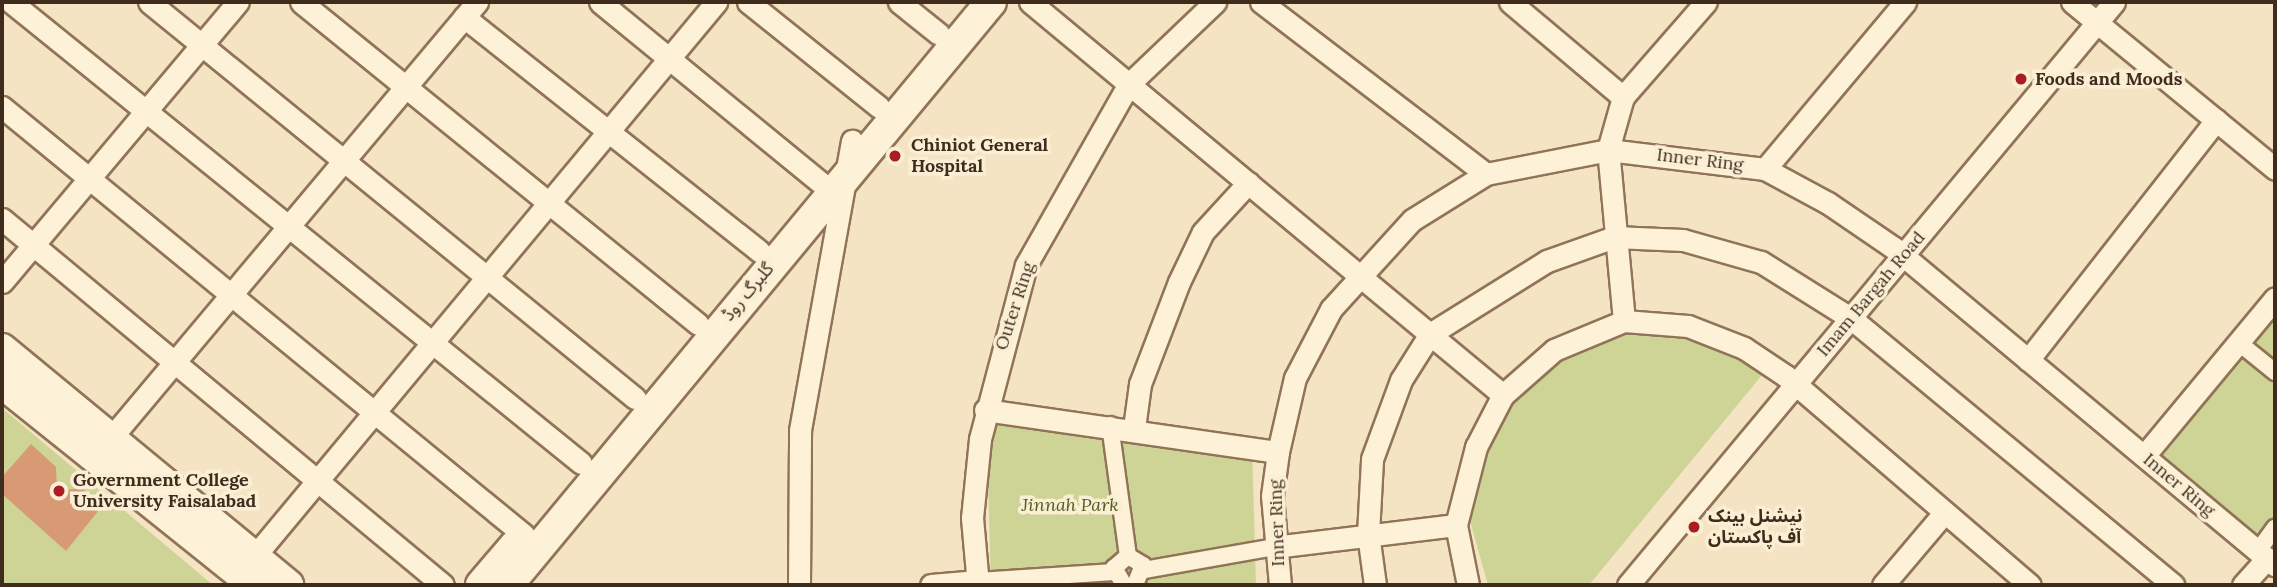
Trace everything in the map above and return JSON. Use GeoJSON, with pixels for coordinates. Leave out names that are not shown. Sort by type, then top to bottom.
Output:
{"type":"FeatureCollection","features":[{"type":"Feature","properties":{"kind":"main road","name":"گلبرگ روڈ"},"geometry":{"type":"LineString","coordinates":[[481,585],[635,398],[820,182],[964,2]]}},
{"type":"Feature","properties":{"kind":"main road","name":"گلبرگ روڈ"},"geometry":{"type":"LineString","coordinates":[[508,585],[990,2]]}},
{"type":"Feature","properties":{"kind":"main road"},"geometry":{"type":"LineString","coordinates":[[2,349],[110,439],[253,571]]}},
{"type":"Feature","properties":{"kind":"main road"},"geometry":{"type":"LineString","coordinates":[[2,383],[253,571],[288,585]]}},
{"type":"Feature","properties":{"kind":"street"},"geometry":{"type":"LineString","coordinates":[[11,2],[581,463]]}},
{"type":"Feature","properties":{"kind":"street"},"geometry":{"type":"LineString","coordinates":[[149,2],[635,398]]}},
{"type":"Feature","properties":{"kind":"street"},"geometry":{"type":"LineString","coordinates":[[2,282],[238,2]]}},
{"type":"Feature","properties":{"kind":"street"},"geometry":{"type":"LineString","coordinates":[[301,2],[698,324]]}},
{"type":"Feature","properties":{"kind":"street"},"geometry":{"type":"LineString","coordinates":[[600,2],[820,182]]}},
{"type":"Feature","properties":{"kind":"street"},"geometry":{"type":"LineString","coordinates":[[253,571],[376,414],[716,2]]}},
{"type":"Feature","properties":{"kind":"street"},"geometry":{"type":"LineString","coordinates":[[748,2],[879,107]]}},
{"type":"Feature","properties":{"kind":"street"},"geometry":{"type":"LineString","coordinates":[[899,2],[939,34]]}},
{"type":"Feature","properties":{"kind":"street"},"geometry":{"type":"LineString","coordinates":[[1030,2],[1503,395]]}},
{"type":"Feature","properties":{"kind":"street","name":"Outer Ring"},"geometry":{"type":"LineString","coordinates":[[978,583],[972,518],[985,410],[1026,265],[1129,84],[1214,2]]}},
{"type":"Feature","properties":{"kind":"street"},"geometry":{"type":"LineString","coordinates":[[1261,2],[1486,174]]}},
{"type":"Feature","properties":{"kind":"street"},"geometry":{"type":"LineString","coordinates":[[1510,2],[1623,97]]}},
{"type":"Feature","properties":{"kind":"street"},"geometry":{"type":"LineString","coordinates":[[1624,321],[1608,150],[1623,97],[1706,2]]}},
{"type":"Feature","properties":{"kind":"street"},"geometry":{"type":"LineString","coordinates":[[1765,169],[1905,2]]}},
{"type":"Feature","properties":{"kind":"street"},"geometry":{"type":"LineString","coordinates":[[2072,2],[2275,169]]}},
{"type":"Feature","properties":{"kind":"street","name":"Imam Bargah Road"},"geometry":{"type":"LineString","coordinates":[[1628,585],[2114,2]]}},
{"type":"Feature","properties":{"kind":"street"},"geometry":{"type":"LineString","coordinates":[[110,439],[470,9],[610,131],[759,251]]}},
{"type":"Feature","properties":{"kind":"street"},"geometry":{"type":"LineString","coordinates":[[2,107],[524,535]]}},
{"type":"Feature","properties":{"kind":"street"},"geometry":{"type":"LineString","coordinates":[[2028,360],[2216,120]]}},
{"type":"Feature","properties":{"kind":"street"},"geometry":{"type":"LineString","coordinates":[[799,585],[800,430],[849,171],[852,141]]}},
{"type":"Feature","properties":{"kind":"street","name":"Inner Ring"},"geometry":{"type":"LineString","coordinates":[[1280,585],[1274,547],[1278,452],[1295,378],[1331,309],[1412,219],[1486,174],[1608,150],[1765,169],[1828,204],[1904,257],[2266,558]]}},
{"type":"Feature","properties":{"kind":"street"},"geometry":{"type":"LineString","coordinates":[[1133,428],[1140,384],[1179,282],[1203,233],[1248,183]]}},
{"type":"Feature","properties":{"kind":"street"},"geometry":{"type":"LineString","coordinates":[[2,219],[443,585]]}},
{"type":"Feature","properties":{"kind":"street"},"geometry":{"type":"LineString","coordinates":[[1375,585],[1368,534],[1372,458],[1401,380],[1430,334],[1547,261],[1615,237],[1725,248],[1761,262],[1852,319],[2173,585]]}},
{"type":"Feature","properties":{"kind":"street"},"geometry":{"type":"LineString","coordinates":[[2144,456],[2275,298]]}},
{"type":"Feature","properties":{"kind":"street"},"geometry":{"type":"LineString","coordinates":[[1468,585],[1456,526],[1476,447],[1503,395],[1554,351],[1624,321],[1710,333],[1795,385],[2030,585]]}},
{"type":"Feature","properties":{"kind":"street"},"geometry":{"type":"LineString","coordinates":[[2238,342],[2275,372]]}},
{"type":"Feature","properties":{"kind":"street"},"geometry":{"type":"LineString","coordinates":[[985,410],[1133,428],[1278,452]]}},
{"type":"Feature","properties":{"kind":"street"},"geometry":{"type":"LineString","coordinates":[[931,585],[1119,579],[1128,556],[1110,425]]}},
{"type":"Feature","properties":{"kind":"street"},"geometry":{"type":"LineString","coordinates":[[1883,585],[1944,513]]}},
{"type":"Feature","properties":{"kind":"street"},"geometry":{"type":"LineString","coordinates":[[1135,585],[1144,570],[1274,547],[1368,534],[1456,526]]}},
{"type":"Feature","properties":{"kind":"street"},"geometry":{"type":"LineString","coordinates":[[2243,585],[2266,558],[2275,528]]}},
{"type":"Feature","properties":{"kind":"street"},"geometry":{"type":"LineString","coordinates":[[1128,556],[1144,570]]}},
{"type":"Feature","properties":{"kind":"green space"},"geometry":{"type":"Polygon","coordinates":[[[2275,304],[2275,553],[2154,453],[2275,304]]]}},
{"type":"Feature","properties":{"kind":"green space"},"geometry":{"type":"Polygon","coordinates":[[[1659,330],[1719,344],[1762,375],[1589,585],[1488,585],[1470,521],[1471,487],[1505,406],[1554,356],[1625,331],[1659,330]]]}},
{"type":"Feature","properties":{"kind":"green space","name":"Government College University Faisalabad"},"geometry":{"type":"Polygon","coordinates":[[[2,408],[213,585],[2,585],[2,408]]]}},
{"type":"Feature","properties":{"kind":"green space","name":"Jinnah Park"},"geometry":{"type":"Polygon","coordinates":[[[996,415],[1252,446],[1256,585],[991,585],[988,475],[996,415]]]}},
{"type":"Feature","properties":{"kind":"building"},"geometry":{"type":"Polygon","coordinates":[[[31,444],[56,467],[57,491],[81,488],[103,505],[66,551],[2,494],[2,477],[31,444]]]}},
{"type":"Feature","properties":{"kind":"place","name":"Foods and Moods"},"geometry":{"type":"Point","coordinates":[2021,79]}},
{"type":"Feature","properties":{"kind":"place","name":"Chiniot General Hospital"},"geometry":{"type":"Point","coordinates":[895,156]}},
{"type":"Feature","properties":{"kind":"place","name":"Government College University Faisalabad"},"geometry":{"type":"Point","coordinates":[59,491]}},
{"type":"Feature","properties":{"kind":"place","name":"نیشنل بینک آف پاکستان"},"geometry":{"type":"Point","coordinates":[1694,527]}}]}
